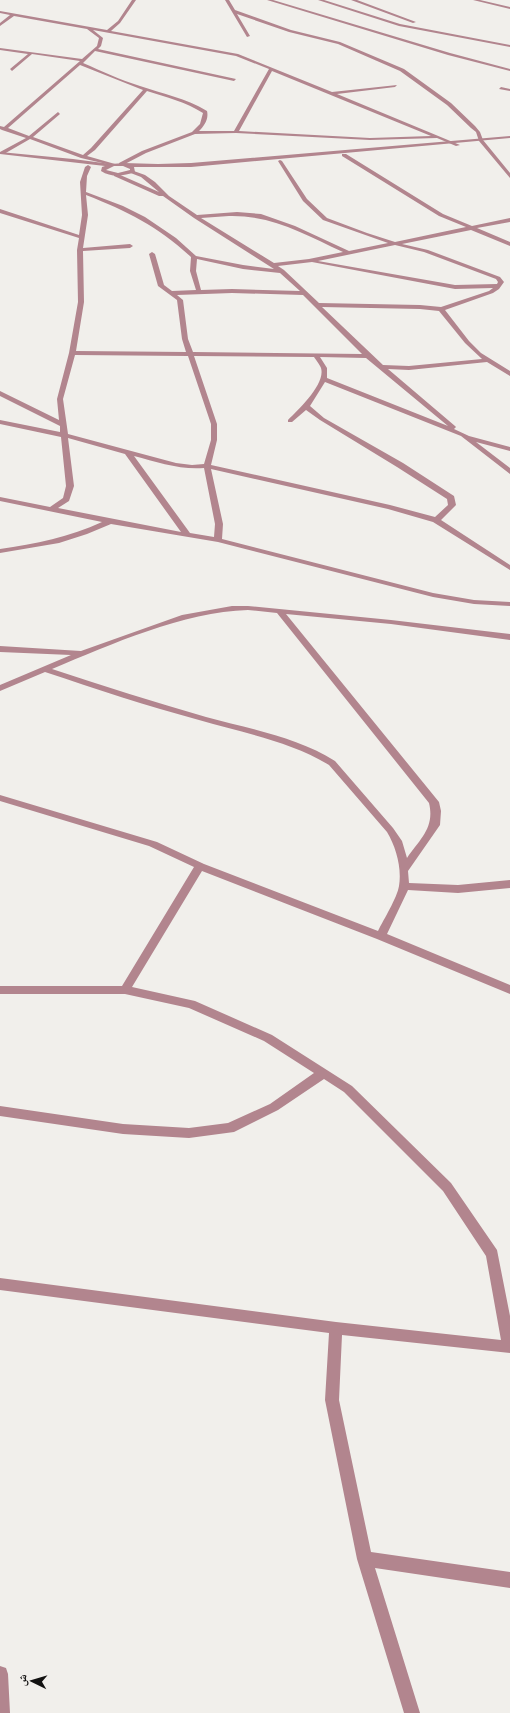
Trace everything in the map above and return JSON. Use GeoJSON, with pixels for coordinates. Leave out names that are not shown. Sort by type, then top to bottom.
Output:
{"type":"FeatureCollection","features":[{"type":"Feature","properties":{"kind":"street"},"geometry":{"type":"LineString","coordinates":[[108,31],[119,22],[133,0]]}},
{"type":"Feature","properties":{"kind":"street"},"geometry":{"type":"LineString","coordinates":[[227,0],[248,36]]}},
{"type":"Feature","properties":{"kind":"street"},"geometry":{"type":"LineString","coordinates":[[269,0],[449,54],[510,70]]}},
{"type":"Feature","properties":{"kind":"street"},"geometry":{"type":"LineString","coordinates":[[320,0],[339,5],[386,22],[510,46]]}},
{"type":"Feature","properties":{"kind":"street"},"geometry":{"type":"LineString","coordinates":[[353,0],[408,21],[475,40]]}},
{"type":"Feature","properties":{"kind":"street"},"geometry":{"type":"LineString","coordinates":[[476,0],[510,8]]}},
{"type":"Feature","properties":{"kind":"street"},"geometry":{"type":"LineString","coordinates":[[0,12],[232,54],[333,93],[458,145]]}},
{"type":"Feature","properties":{"kind":"street"},"geometry":{"type":"LineString","coordinates":[[234,12],[290,30],[339,43],[402,70],[449,104],[478,132],[482,141],[510,176]]}},
{"type":"Feature","properties":{"kind":"street"},"geometry":{"type":"LineString","coordinates":[[0,25],[14,14]]}},
{"type":"Feature","properties":{"kind":"street"},"geometry":{"type":"LineString","coordinates":[[87,27],[101,38],[99,46],[2,128],[74,154],[111,165]]}},
{"type":"Feature","properties":{"kind":"street"},"geometry":{"type":"LineString","coordinates":[[0,49],[81,62],[146,90],[179,100],[205,112],[202,127],[194,133],[144,152],[121,164]]}},
{"type":"Feature","properties":{"kind":"street"},"geometry":{"type":"LineString","coordinates":[[94,50],[234,80]]}},
{"type":"Feature","properties":{"kind":"street"},"geometry":{"type":"LineString","coordinates":[[12,70],[30,54]]}},
{"type":"Feature","properties":{"kind":"street"},"geometry":{"type":"LineString","coordinates":[[236,132],[271,69]]}},
{"type":"Feature","properties":{"kind":"street"},"geometry":{"type":"LineString","coordinates":[[333,93],[395,86]]}},
{"type":"Feature","properties":{"kind":"street"},"geometry":{"type":"LineString","coordinates":[[501,88],[510,90]]}},
{"type":"Feature","properties":{"kind":"street"},"geometry":{"type":"LineString","coordinates":[[83,157],[93,149],[146,90]]}},
{"type":"Feature","properties":{"kind":"street"},"geometry":{"type":"LineString","coordinates":[[1,155],[29,138],[58,113]]}},
{"type":"Feature","properties":{"kind":"street"},"geometry":{"type":"LineString","coordinates":[[194,133],[236,132],[370,139],[439,137]]}},
{"type":"Feature","properties":{"kind":"street"},"geometry":{"type":"LineString","coordinates":[[116,175],[132,172],[148,172],[458,145],[510,137]]}},
{"type":"Feature","properties":{"kind":"street"},"geometry":{"type":"LineString","coordinates":[[65,162],[73,160],[111,165],[191,165],[452,142],[510,141]]}},
{"type":"Feature","properties":{"kind":"street"},"geometry":{"type":"LineString","coordinates":[[65,162],[74,154]]}},
{"type":"Feature","properties":{"kind":"street"},"geometry":{"type":"LineString","coordinates":[[1,155],[65,162],[103,169],[111,165]]}},
{"type":"Feature","properties":{"kind":"street"},"geometry":{"type":"LineString","coordinates":[[344,155],[430,208],[510,244]]}},
{"type":"Feature","properties":{"kind":"street"},"geometry":{"type":"LineString","coordinates":[[280,161],[305,200],[326,219],[365,234],[426,251],[498,278],[501,282],[499,286],[491,292],[441,309],[420,306],[319,305]]}},
{"type":"Feature","properties":{"kind":"street"},"geometry":{"type":"LineString","coordinates":[[128,165],[133,168],[132,172]]}},
{"type":"Feature","properties":{"kind":"street"},"geometry":{"type":"LineString","coordinates":[[52,509],[66,499],[70,486],[60,399],[72,353],[81,302],[80,250],[85,215],[84,176],[88,167]]}},
{"type":"Feature","properties":{"kind":"street"},"geometry":{"type":"LineString","coordinates":[[103,169],[106,173],[116,175],[167,197]]}},
{"type":"Feature","properties":{"kind":"street"},"geometry":{"type":"LineString","coordinates":[[132,172],[148,179],[167,197],[196,217],[282,271],[319,305],[380,367],[510,472]]}},
{"type":"Feature","properties":{"kind":"street"},"geometry":{"type":"LineString","coordinates":[[85,193],[121,207],[142,218],[174,239],[194,256],[243,267],[282,271]]}},
{"type":"Feature","properties":{"kind":"street"},"geometry":{"type":"LineString","coordinates":[[0,211],[82,237]]}},
{"type":"Feature","properties":{"kind":"street"},"geometry":{"type":"LineString","coordinates":[[196,217],[235,214],[262,216],[285,224],[347,252]]}},
{"type":"Feature","properties":{"kind":"street"},"geometry":{"type":"LineString","coordinates":[[274,265],[309,261],[347,252],[397,244],[510,220]]}},
{"type":"Feature","properties":{"kind":"street"},"geometry":{"type":"LineString","coordinates":[[499,240],[510,239]]}},
{"type":"Feature","properties":{"kind":"street"},"geometry":{"type":"LineString","coordinates":[[80,250],[130,246]]}},
{"type":"Feature","properties":{"kind":"street"},"geometry":{"type":"LineString","coordinates":[[152,254],[161,286],[180,300],[185,339],[189,354],[214,424],[214,440],[207,466],[219,524],[218,540]]}},
{"type":"Feature","properties":{"kind":"street"},"geometry":{"type":"LineString","coordinates":[[194,256],[193,271],[199,292]]}},
{"type":"Feature","properties":{"kind":"street"},"geometry":{"type":"LineString","coordinates":[[309,261],[454,287],[499,286]]}},
{"type":"Feature","properties":{"kind":"street"},"geometry":{"type":"LineString","coordinates":[[171,293],[305,292]]}},
{"type":"Feature","properties":{"kind":"street"},"geometry":{"type":"LineString","coordinates":[[441,309],[478,354],[510,374]]}},
{"type":"Feature","properties":{"kind":"street"},"geometry":{"type":"LineString","coordinates":[[72,353],[368,356]]}},
{"type":"Feature","properties":{"kind":"street"},"geometry":{"type":"LineString","coordinates":[[290,421],[306,406],[324,379],[324,368],[316,356]]}},
{"type":"Feature","properties":{"kind":"street"},"geometry":{"type":"LineString","coordinates":[[380,367],[416,367],[486,360]]}},
{"type":"Feature","properties":{"kind":"street"},"geometry":{"type":"LineString","coordinates":[[324,379],[463,435],[510,449]]}},
{"type":"Feature","properties":{"kind":"street"},"geometry":{"type":"LineString","coordinates":[[0,393],[62,424]]}},
{"type":"Feature","properties":{"kind":"street"},"geometry":{"type":"LineString","coordinates":[[306,406],[322,419],[418,476],[451,498],[452,505],[436,520]]}},
{"type":"Feature","properties":{"kind":"street"},"geometry":{"type":"LineString","coordinates":[[0,422],[63,435],[128,453],[176,464],[207,466],[390,507],[436,520],[510,568]]}},
{"type":"Feature","properties":{"kind":"street"},"geometry":{"type":"LineString","coordinates":[[128,453],[188,536]]}},
{"type":"Feature","properties":{"kind":"street"},"geometry":{"type":"LineString","coordinates":[[0,499],[188,536],[218,540],[433,595],[474,602],[510,604]]}},
{"type":"Feature","properties":{"kind":"street"},"geometry":{"type":"LineString","coordinates":[[0,551],[71,537],[87,532],[111,521]]}},
{"type":"Feature","properties":{"kind":"street"},"geometry":{"type":"LineString","coordinates":[[0,688],[82,653],[154,627],[205,612],[232,608],[280,611],[391,622],[510,637]]}},
{"type":"Feature","properties":{"kind":"street"},"geometry":{"type":"LineString","coordinates":[[280,611],[434,802],[436,811],[435,825],[403,871]]}},
{"type":"Feature","properties":{"kind":"street"},"geometry":{"type":"LineString","coordinates":[[0,649],[82,653]]}},
{"type":"Feature","properties":{"kind":"street"},"geometry":{"type":"LineString","coordinates":[[44,669],[192,716],[276,739],[314,752],[332,763],[390,830],[401,851],[404,886],[393,913],[381,936]]}},
{"type":"Feature","properties":{"kind":"street"},"geometry":{"type":"LineString","coordinates":[[0,798],[153,844],[200,866],[381,936],[510,990]]}},
{"type":"Feature","properties":{"kind":"street"},"geometry":{"type":"LineString","coordinates":[[125,990],[200,866]]}},
{"type":"Feature","properties":{"kind":"street"},"geometry":{"type":"LineString","coordinates":[[404,886],[458,889],[510,884]]}},
{"type":"Feature","properties":{"kind":"street"},"geometry":{"type":"LineString","coordinates":[[0,990],[125,990],[191,1004],[268,1038],[348,1089],[447,1187],[492,1254],[509,1347],[336,1328],[0,1284]]}},
{"type":"Feature","properties":{"kind":"street"},"geometry":{"type":"LineString","coordinates":[[0,1111],[123,1129],[189,1133],[230,1128],[274,1107],[324,1073]]}},
{"type":"Feature","properties":{"kind":"street"},"geometry":{"type":"LineString","coordinates":[[336,1328],[332,1400],[365,1558],[412,1713]]}},
{"type":"Feature","properties":{"kind":"street"},"geometry":{"type":"LineString","coordinates":[[365,1558],[510,1580]]}},
{"type":"Feature","properties":{"kind":"street"},"geometry":{"type":"LineString","coordinates":[[0,1674],[2,1713]]}}]}
